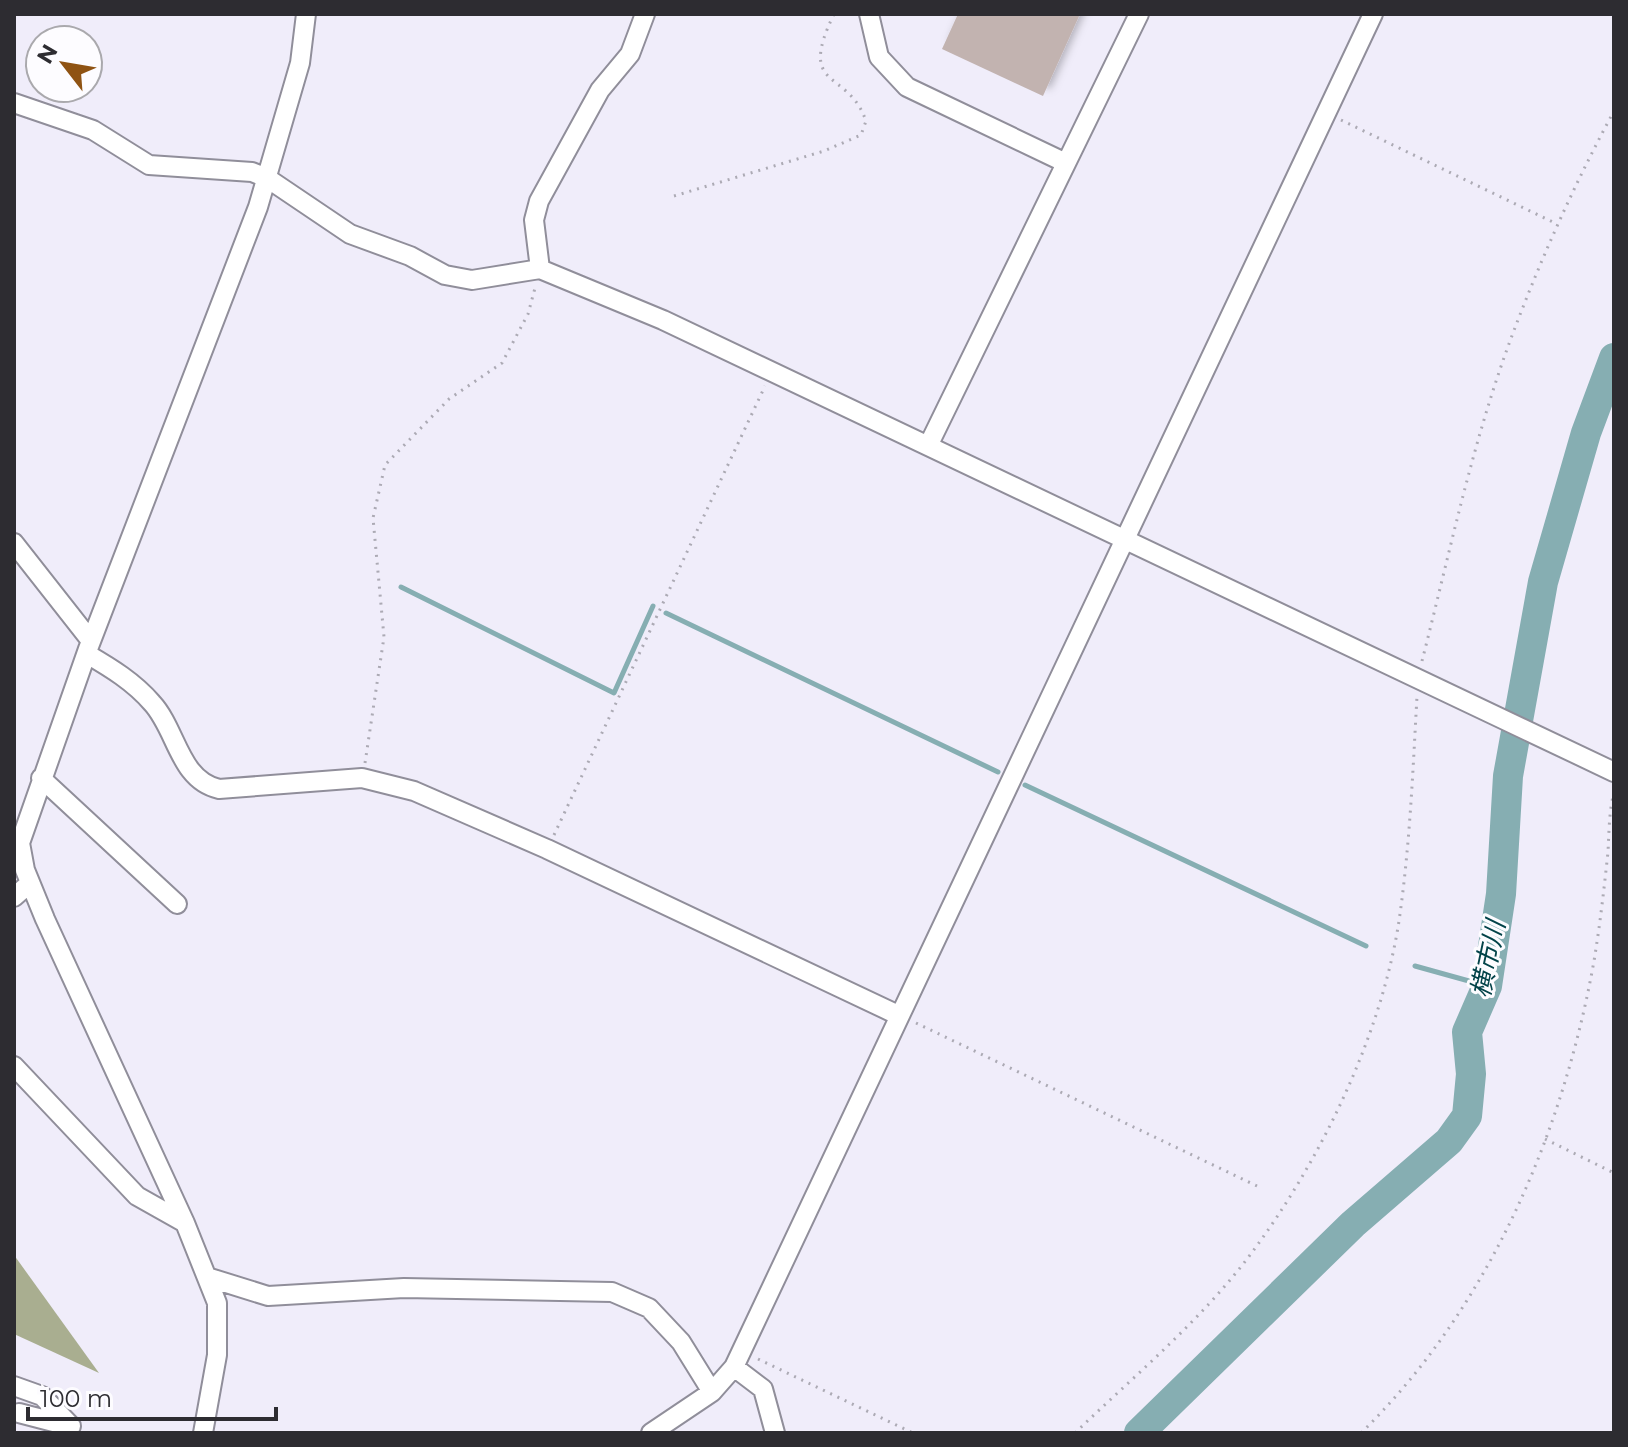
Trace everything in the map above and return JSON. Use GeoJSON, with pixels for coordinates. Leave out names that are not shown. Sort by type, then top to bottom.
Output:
{"type":"FeatureCollection","features":[{"type":"Feature","properties":{"kind":"street"},"geometry":{"type":"LineString","coordinates":[[203,1433],[217,1355],[217,1303],[185,1223],[30,883],[17,841],[267,178],[300,63],[306,14]]}},
{"type":"Feature","properties":{"kind":"street"},"geometry":{"type":"LineString","coordinates":[[540,269],[534,220],[539,201],[600,90],[630,54],[645,14]]}},
{"type":"Feature","properties":{"kind":"street"},"geometry":{"type":"LineString","coordinates":[[869,14],[879,57],[907,87],[1066,163]]}},
{"type":"Feature","properties":{"kind":"street"},"geometry":{"type":"LineString","coordinates":[[929,444],[1139,14]]}},
{"type":"Feature","properties":{"kind":"street"},"geometry":{"type":"LineString","coordinates":[[651,1433],[712,1392],[737,1359],[1373,14]]}},
{"type":"Feature","properties":{"kind":"street"},"geometry":{"type":"LineString","coordinates":[[14,103],[93,130],[149,165],[252,172],[267,178],[350,234],[410,256],[445,275],[472,280],[540,269],[663,320],[1614,772]]}},
{"type":"Feature","properties":{"kind":"street"},"geometry":{"type":"LineString","coordinates":[[14,543],[89,648],[151,701],[165,719],[190,771],[203,785],[219,789],[362,778],[414,791],[547,849],[898,1015]]}},
{"type":"Feature","properties":{"kind":"street"},"geometry":{"type":"LineString","coordinates":[[41,778],[177,904]]}},
{"type":"Feature","properties":{"kind":"street"},"geometry":{"type":"LineString","coordinates":[[14,897],[30,883]]}},
{"type":"Feature","properties":{"kind":"street"},"geometry":{"type":"LineString","coordinates":[[14,1066],[137,1196],[185,1223]]}},
{"type":"Feature","properties":{"kind":"street"},"geometry":{"type":"LineString","coordinates":[[207,1277],[268,1296],[404,1288],[612,1292],[649,1308],[681,1342],[712,1392]]}},
{"type":"Feature","properties":{"kind":"street"},"geometry":{"type":"LineString","coordinates":[[737,1359],[763,1389],[775,1433]]}},
{"type":"Feature","properties":{"kind":"street"},"geometry":{"type":"LineString","coordinates":[[14,1370],[74,1430]]}},
{"type":"Feature","properties":{"kind":"street"},"geometry":{"type":"LineString","coordinates":[[14,1386],[42,1396]]}},
{"type":"Feature","properties":{"kind":"street"},"geometry":{"type":"LineString","coordinates":[[19,1413],[74,1430]]}},
{"type":"Feature","properties":{"kind":"path"},"geometry":{"type":"LineString","coordinates":[[674,196],[824,151],[861,135],[866,121],[861,107],[825,77],[820,64],[819,48],[834,14]]}},
{"type":"Feature","properties":{"kind":"path"},"geometry":{"type":"LineString","coordinates":[[1075,1433],[1213,1300],[1253,1251],[1309,1166],[1352,1077],[1381,992],[1400,917],[1425,682],[1493,393],[1557,224],[1614,111]]}},
{"type":"Feature","properties":{"kind":"path"},"geometry":{"type":"LineString","coordinates":[[1327,114],[1557,224]]}},
{"type":"Feature","properties":{"kind":"path"},"geometry":{"type":"LineString","coordinates":[[362,778],[384,637],[373,518],[385,465],[449,399],[502,363],[528,314],[540,269]]}},
{"type":"Feature","properties":{"kind":"path"},"geometry":{"type":"LineString","coordinates":[[547,849],[772,371]]}},
{"type":"Feature","properties":{"kind":"path"},"geometry":{"type":"LineString","coordinates":[[1361,1433],[1434,1352],[1519,1205],[1545,1139],[1583,1023],[1603,904],[1614,792]]}},
{"type":"Feature","properties":{"kind":"path"},"geometry":{"type":"LineString","coordinates":[[898,1015],[1257,1186]]}},
{"type":"Feature","properties":{"kind":"path"},"geometry":{"type":"LineString","coordinates":[[1545,1139],[1614,1173]]}},
{"type":"Feature","properties":{"kind":"path"},"geometry":{"type":"LineString","coordinates":[[737,1359],[913,1433]]}},
{"type":"Feature","properties":{"kind":"green space"},"geometry":{"type":"Polygon","coordinates":[[[14,1255],[99,1373],[14,1334],[14,1255]]]}},
{"type":"Feature","properties":{"kind":"building"},"geometry":{"type":"Polygon","coordinates":[[[958,14],[1080,14],[1043,96],[942,49],[958,14]]]}},
{"type":"Feature","properties":{"kind":"waterway","name":"横市川"},"geometry":{"type":"LineString","coordinates":[[1139,1433],[1353,1224],[1449,1141],[1467,1116],[1471,1074],[1467,1032],[1487,986],[1501,894],[1508,776],[1543,582],[1586,433],[1614,358]]}},
{"type":"Feature","properties":{"kind":"waterway"},"geometry":{"type":"LineString","coordinates":[[401,587],[614,693],[653,606]]}},
{"type":"Feature","properties":{"kind":"waterway"},"geometry":{"type":"LineString","coordinates":[[666,613],[998,772]]}},
{"type":"Feature","properties":{"kind":"waterway"},"geometry":{"type":"LineString","coordinates":[[1025,785],[1366,946]]}},
{"type":"Feature","properties":{"kind":"waterway"},"geometry":{"type":"LineString","coordinates":[[1415,966],[1487,986]]}}]}
